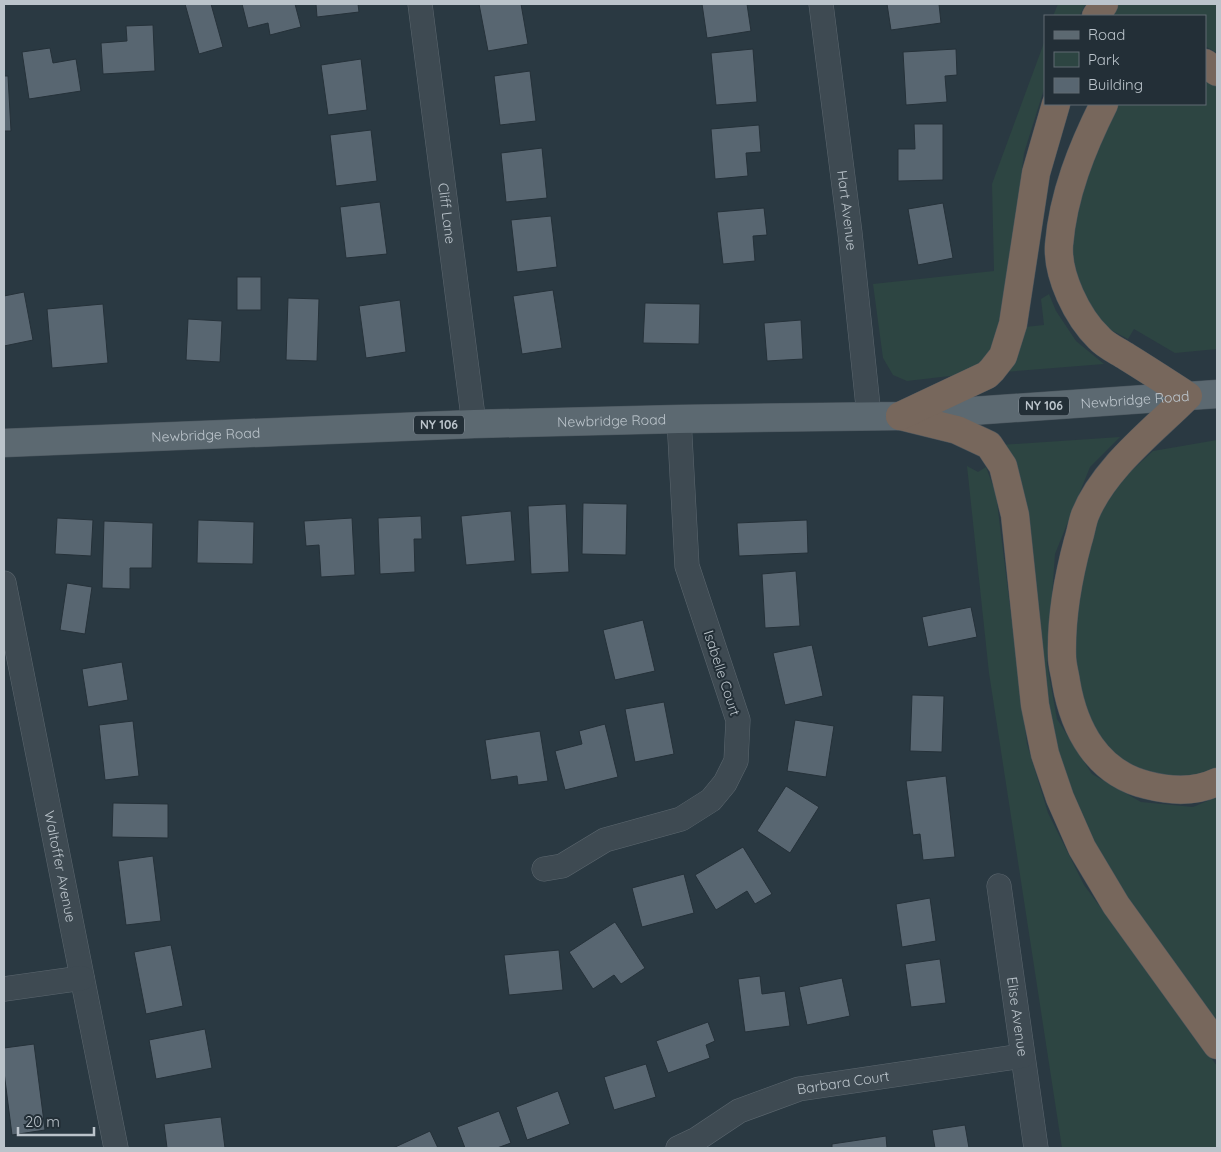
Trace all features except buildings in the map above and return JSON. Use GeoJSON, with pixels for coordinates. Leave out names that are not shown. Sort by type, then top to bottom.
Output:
{"type":"FeatureCollection","features":[{"type":"Feature","properties":{"kind":"highway"},"geometry":{"type":"LineString","coordinates":[[1097,15],[1104,4]]}},
{"type":"Feature","properties":{"kind":"highway"},"geometry":{"type":"LineString","coordinates":[[1206,64],[1217,72]]}},
{"type":"Feature","properties":{"kind":"highway"},"geometry":{"type":"LineString","coordinates":[[900,416],[986,375],[1003,356],[1013,324],[1036,173],[1056,105]]}},
{"type":"Feature","properties":{"kind":"highway"},"geometry":{"type":"LineString","coordinates":[[1103,105],[1084,143],[1065,206],[1059,247],[1061,263],[1070,296],[1078,312],[1099,339],[1188,396],[1114,468],[1101,485],[1086,515],[1071,569],[1063,623],[1062,658],[1070,706],[1087,742],[1106,765],[1136,783],[1168,790],[1208,786],[1217,782]]}},
{"type":"Feature","properties":{"kind":"highway"},"geometry":{"type":"LineString","coordinates":[[900,416],[957,430],[989,446],[1004,466],[1015,515],[1035,706],[1045,754],[1060,798],[1082,848],[1116,905],[1217,1045]]}},
{"type":"Feature","properties":{"kind":"main road","name":"Newbridge Road"},"geometry":{"type":"LineString","coordinates":[[4,443],[474,424],[900,416],[1217,394]]}},
{"type":"Feature","properties":{"kind":"street","name":"Cliff Lane"},"geometry":{"type":"LineString","coordinates":[[420,4],[474,424]]}},
{"type":"Feature","properties":{"kind":"street","name":"Hart Avenue"},"geometry":{"type":"LineString","coordinates":[[821,4],[850,234],[869,416]]}},
{"type":"Feature","properties":{"kind":"street","name":"Isabelle Court"},"geometry":{"type":"LineString","coordinates":[[544,869],[562,866],[605,840],[681,818],[711,800],[726,783],[736,761],[738,720],[687,566],[679,419]]}},
{"type":"Feature","properties":{"kind":"street","name":"Waltoffer Avenue"},"geometry":{"type":"LineString","coordinates":[[4,583],[116,1148]]}},
{"type":"Feature","properties":{"kind":"street","name":"Elise Avenue"},"geometry":{"type":"LineString","coordinates":[[999,886],[1036,1148]]}},
{"type":"Feature","properties":{"kind":"street"},"geometry":{"type":"LineString","coordinates":[[4,989],[82,978]]}},
{"type":"Feature","properties":{"kind":"street","name":"Barbara Court"},"geometry":{"type":"LineString","coordinates":[[678,1148],[697,1139],[739,1111],[798,1089],[1022,1056]]}},
{"type":"Feature","properties":{"kind":"green space"},"geometry":{"type":"Polygon","coordinates":[[[1058,4],[1086,4],[1080,15],[1053,15],[1058,4]]]}},
{"type":"Feature","properties":{"kind":"green space"},"geometry":{"type":"Polygon","coordinates":[[[1116,4],[1217,4],[1217,53],[1206,47],[1206,15],[1110,15],[1116,4]]]}},
{"type":"Feature","properties":{"kind":"green space"},"geometry":{"type":"Polygon","coordinates":[[[1044,43],[1044,89],[1024,153],[1006,301],[999,337],[985,362],[967,374],[907,381],[893,375],[883,358],[873,284],[994,271],[992,184],[1044,43]]]}},
{"type":"Feature","properties":{"kind":"green space"},"geometry":{"type":"Polygon","coordinates":[[[1206,76],[1217,85],[1217,349],[1175,353],[1134,329],[1128,339],[1111,330],[1105,333],[1078,302],[1065,249],[1076,200],[1116,105],[1206,105],[1206,76]]]}},
{"type":"Feature","properties":{"kind":"green space"},"geometry":{"type":"Polygon","coordinates":[[[1049,294],[1056,311],[1076,341],[1104,364],[1004,372],[1025,327],[1044,325],[1041,299],[1049,294]]]}},
{"type":"Feature","properties":{"kind":"green space"},"geometry":{"type":"Polygon","coordinates":[[[1120,437],[1090,467],[1055,554],[1047,664],[1057,719],[1092,774],[1141,802],[1193,807],[1217,797],[1217,1026],[1111,880],[1071,802],[1048,724],[1000,445],[1120,437]]]}},
{"type":"Feature","properties":{"kind":"green space"},"geometry":{"type":"Polygon","coordinates":[[[1217,440],[1217,769],[1202,776],[1163,779],[1122,767],[1089,732],[1072,680],[1075,595],[1095,514],[1121,470],[1129,473],[1153,451],[1217,440]]]}},
{"type":"Feature","properties":{"kind":"green space"},"geometry":{"type":"Polygon","coordinates":[[[967,466],[978,472],[986,467],[996,494],[1027,744],[1048,813],[1084,885],[1217,1066],[1217,1148],[1062,1148],[989,673],[967,466]]]}}]}
